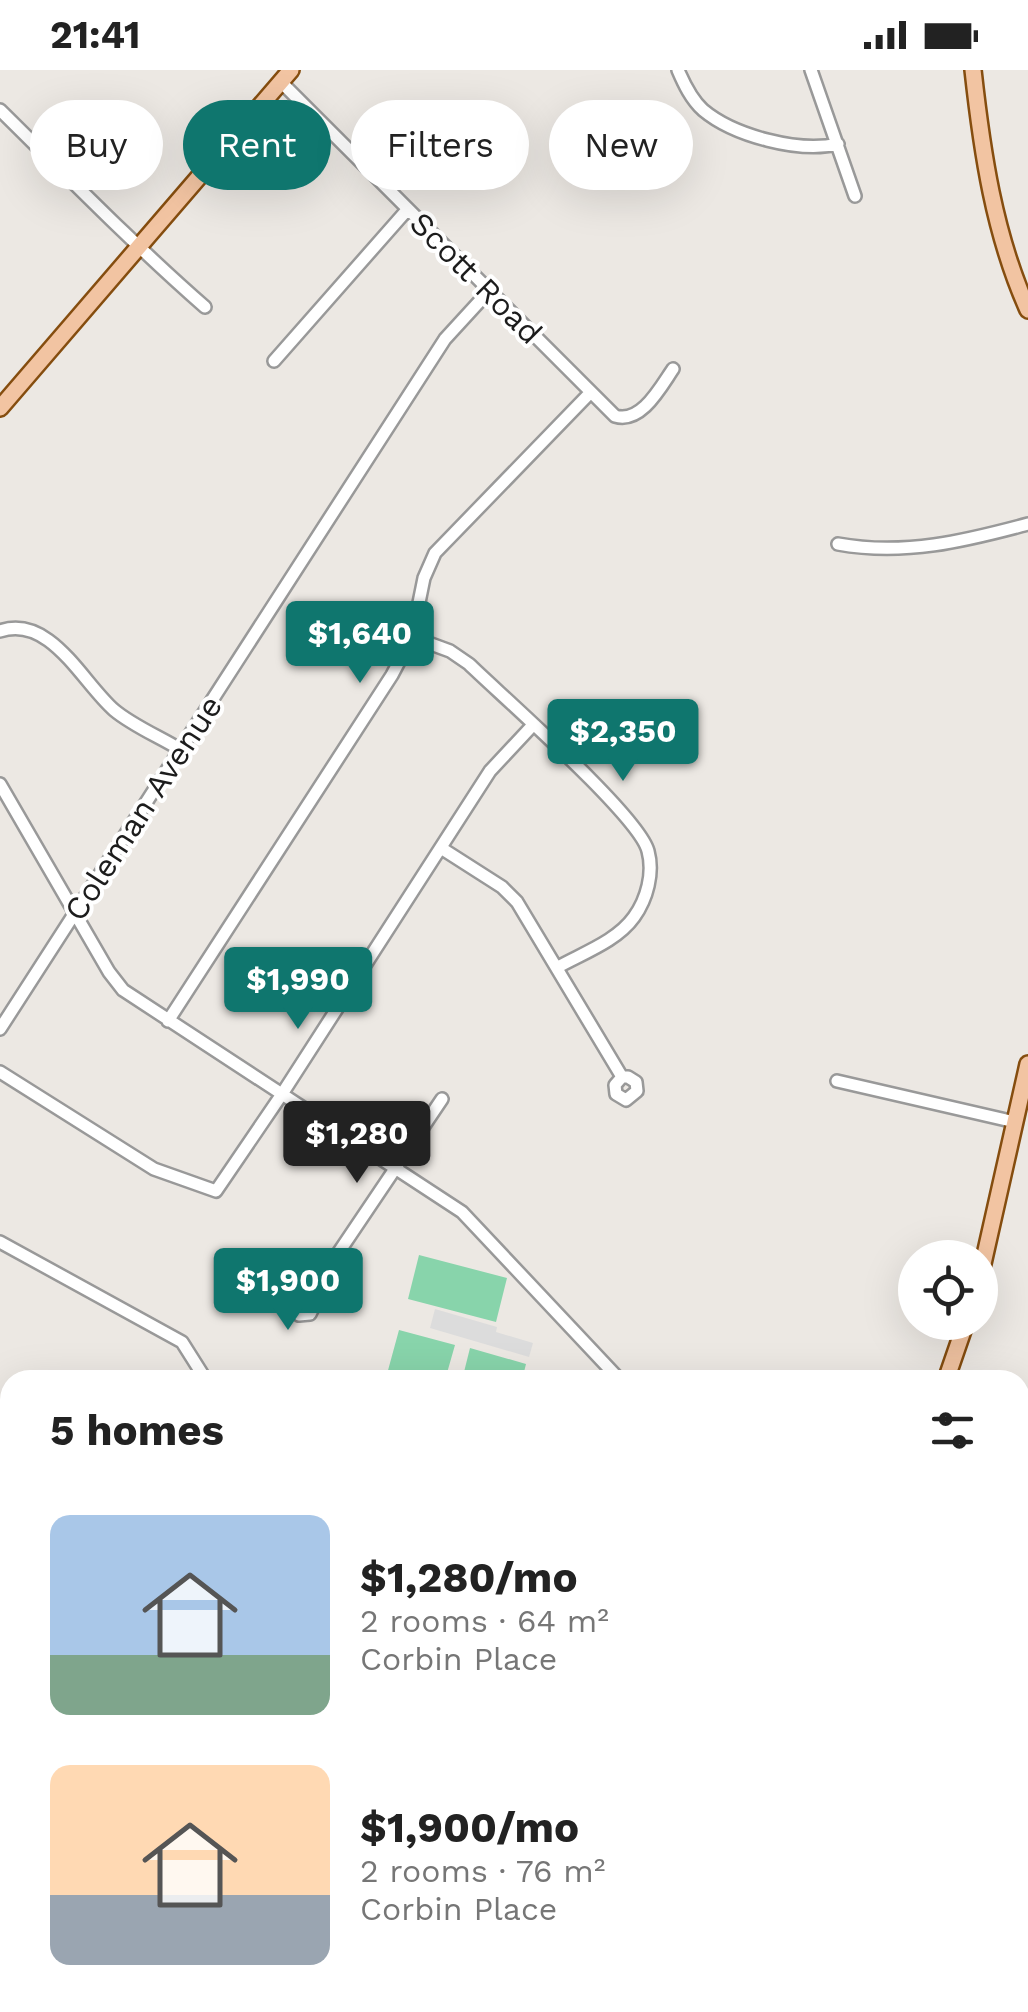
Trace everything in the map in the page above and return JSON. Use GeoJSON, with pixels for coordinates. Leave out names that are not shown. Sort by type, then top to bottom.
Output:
{"type":"FeatureCollection","features":[{"type":"Feature","properties":{"kind":"main road"},"geometry":{"type":"LineString","coordinates":[[973,70],[990,188],[1008,256],[1028,310]]}},
{"type":"Feature","properties":{"kind":"main road"},"geometry":{"type":"LineString","coordinates":[[0,408],[286,76]]}},
{"type":"Feature","properties":{"kind":"main road"},"geometry":{"type":"LineString","coordinates":[[988,1240],[1028,1064]]}},
{"type":"Feature","properties":{"kind":"main road"},"geometry":{"type":"LineString","coordinates":[[949,1370],[960,1340]]}},
{"type":"Feature","properties":{"kind":"street"},"geometry":{"type":"LineString","coordinates":[[678,70],[695,101],[723,122],[795,146],[838,144]]}},
{"type":"Feature","properties":{"kind":"street"},"geometry":{"type":"LineString","coordinates":[[812,70],[855,196]]}},
{"type":"Feature","properties":{"kind":"street","name":"Scott Road"},"geometry":{"type":"LineString","coordinates":[[286,76],[406,210],[614,416],[627,418],[644,407],[672,369]]}},
{"type":"Feature","properties":{"kind":"street"},"geometry":{"type":"LineString","coordinates":[[0,110],[205,307]]}},
{"type":"Feature","properties":{"kind":"street"},"geometry":{"type":"LineString","coordinates":[[274,361],[406,210]]}},
{"type":"Feature","properties":{"kind":"street","name":"Coleman Avenue"},"geometry":{"type":"LineString","coordinates":[[0,1029],[445,339],[489,291]]}},
{"type":"Feature","properties":{"kind":"street"},"geometry":{"type":"LineString","coordinates":[[168,1021],[392,675],[412,637],[424,578],[435,552],[590,393]]}},
{"type":"Feature","properties":{"kind":"street"},"geometry":{"type":"LineString","coordinates":[[838,544],[884,551],[919,548],[976,539],[1028,524]]}},
{"type":"Feature","properties":{"kind":"street"},"geometry":{"type":"LineString","coordinates":[[0,631],[30,628],[51,642],[115,711],[181,750]]}},
{"type":"Feature","properties":{"kind":"street"},"geometry":{"type":"LineString","coordinates":[[412,637],[462,658],[632,824],[649,852],[647,889],[635,916],[616,935],[558,967]]}},
{"type":"Feature","properties":{"kind":"street"},"geometry":{"type":"LineString","coordinates":[[0,1072],[154,1169],[216,1191],[490,771],[532,726]]}},
{"type":"Feature","properties":{"kind":"street"},"geometry":{"type":"LineString","coordinates":[[0,784],[114,981],[168,1021],[462,1212],[611,1370]]}},
{"type":"Feature","properties":{"kind":"street"},"geometry":{"type":"LineString","coordinates":[[441,848],[510,894],[622,1077]]}},
{"type":"Feature","properties":{"kind":"street"},"geometry":{"type":"LineString","coordinates":[[837,1081],[1015,1122]]}},
{"type":"Feature","properties":{"kind":"street"},"geometry":{"type":"LineString","coordinates":[[308,1298],[442,1099]]}},
{"type":"Feature","properties":{"kind":"street"},"geometry":{"type":"LineString","coordinates":[[0,1242],[182,1342],[200,1370]]}},
{"type":"Feature","properties":{"kind":"green space"},"geometry":{"type":"Polygon","coordinates":[[[419,1255],[507,1278],[496,1322],[408,1299],[419,1255]]]}},
{"type":"Feature","properties":{"kind":"green space"},"geometry":{"type":"Polygon","coordinates":[[[399,1330],[455,1345],[448,1370],[388,1370],[399,1330]]]}},
{"type":"Feature","properties":{"kind":"green space"},"geometry":{"type":"Polygon","coordinates":[[[470,1348],[526,1364],[524,1370],[464,1370],[470,1348]]]}},
{"type":"Feature","properties":{"kind":"shaded area"},"geometry":{"type":"Polygon","coordinates":[[[435,1309],[497,1327],[496,1332],[533,1343],[529,1357],[430,1328],[435,1309]]]}}]}
